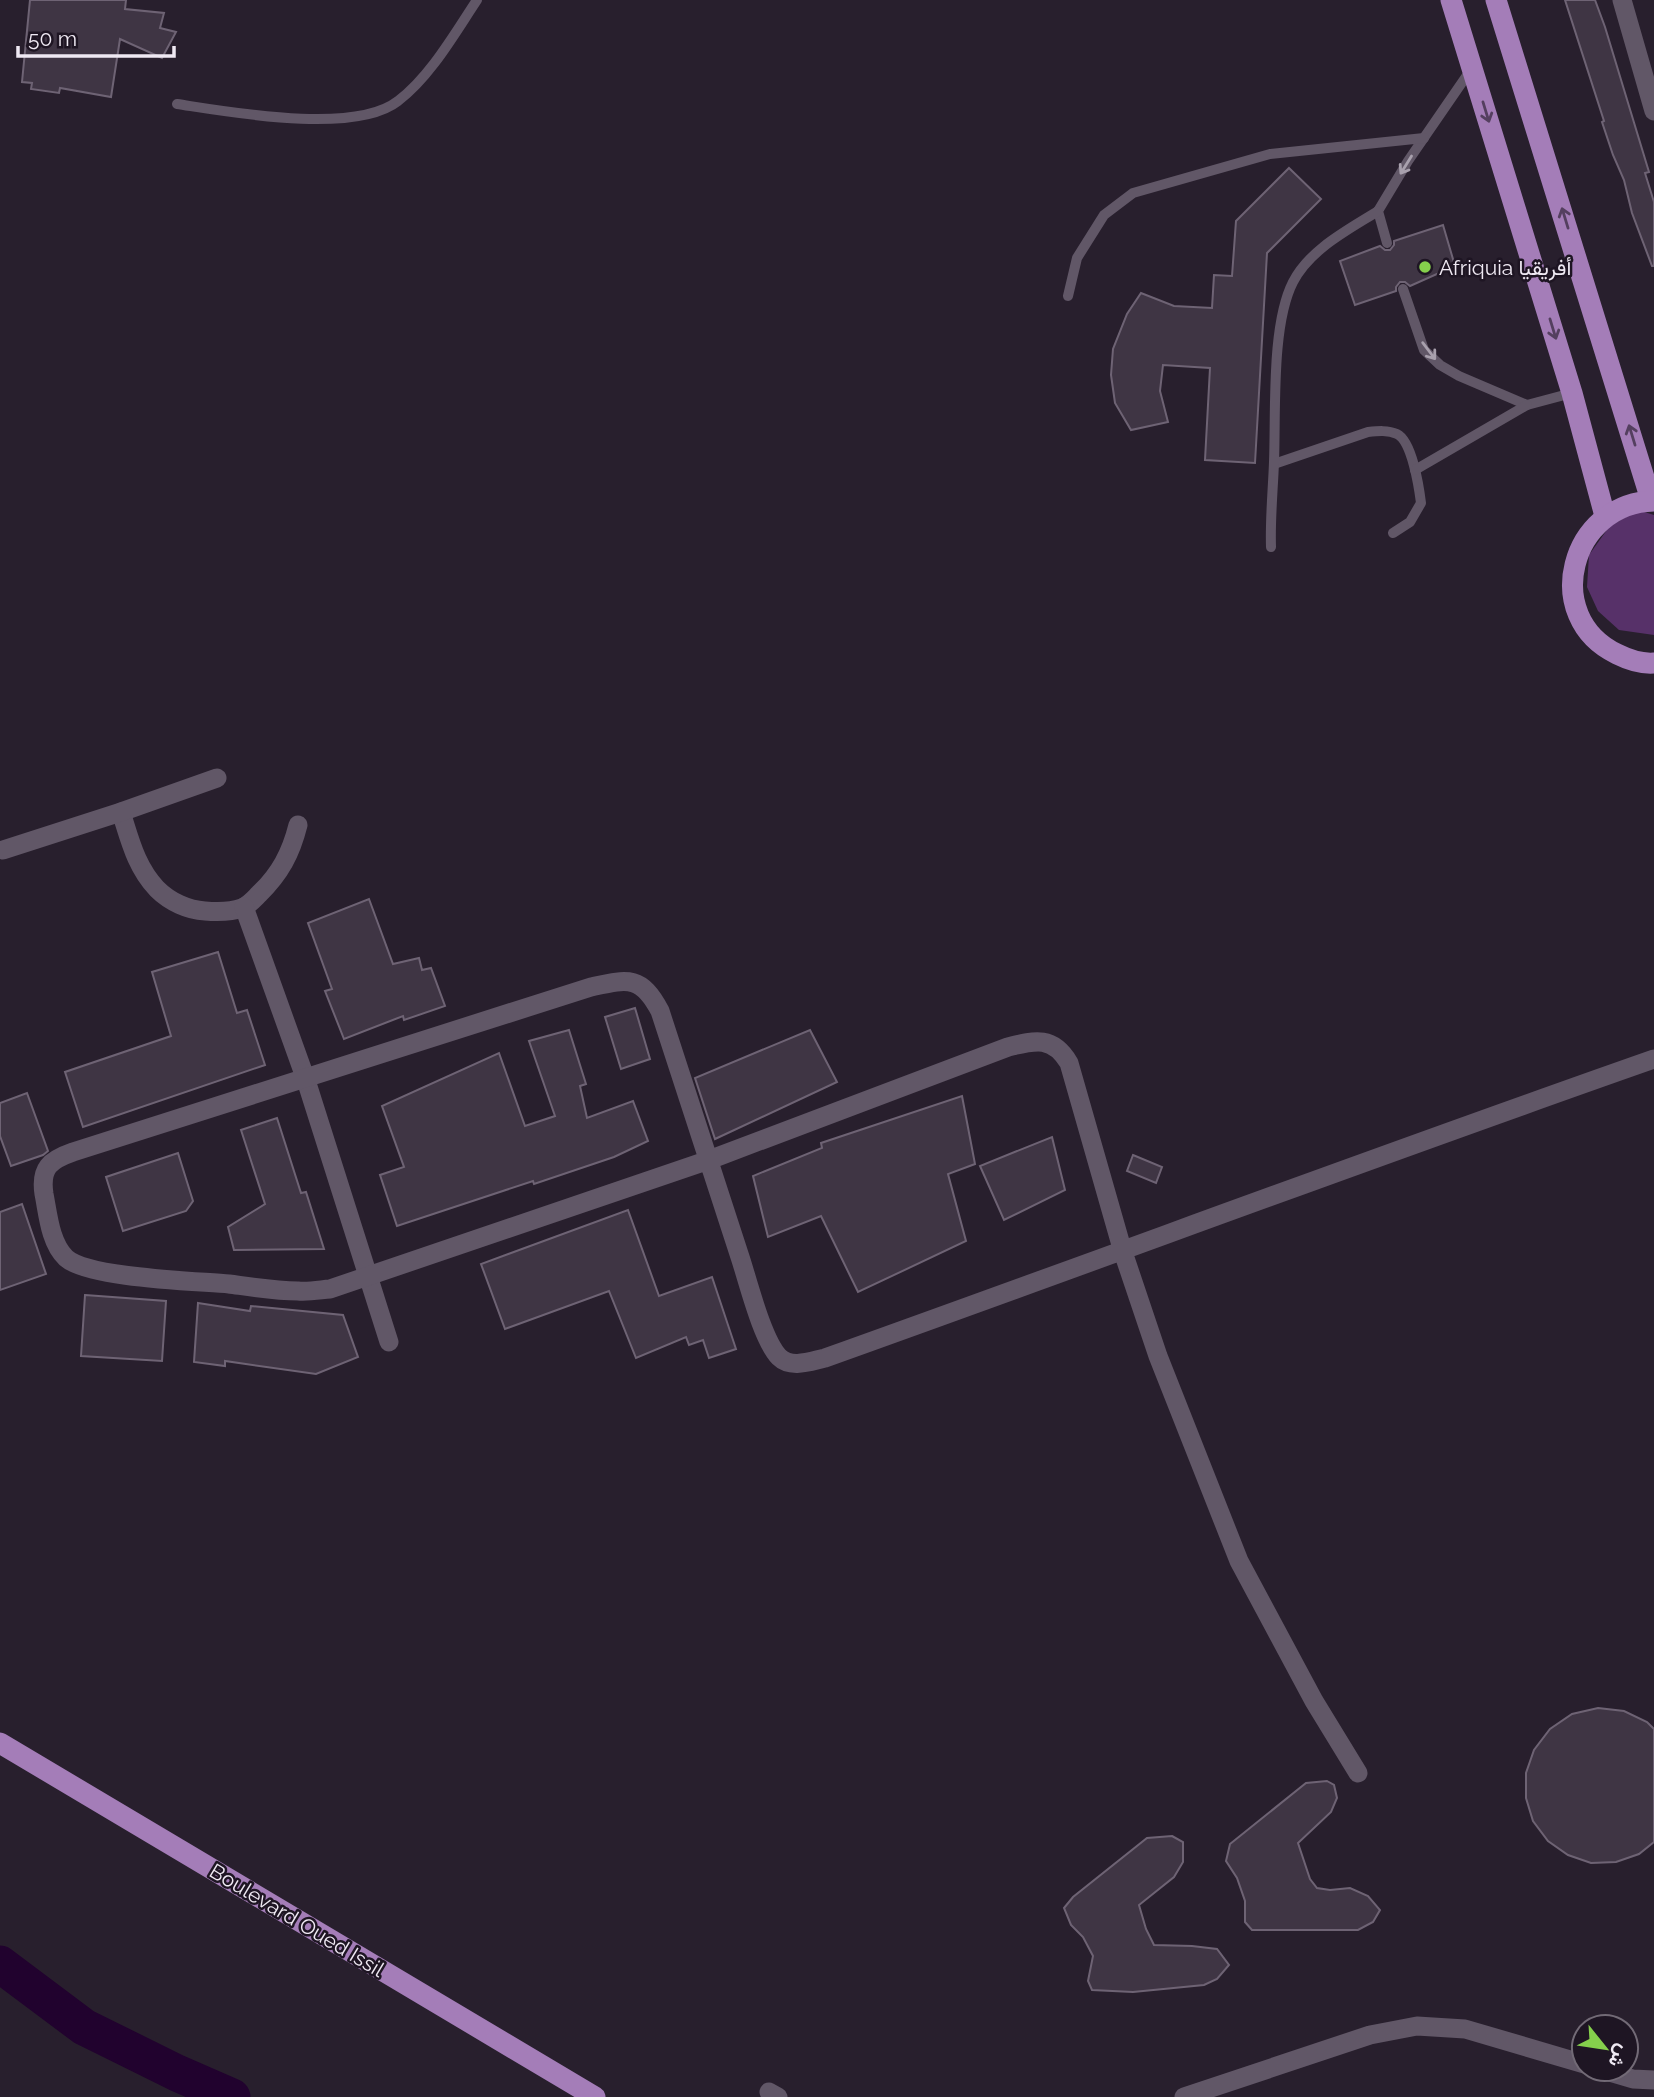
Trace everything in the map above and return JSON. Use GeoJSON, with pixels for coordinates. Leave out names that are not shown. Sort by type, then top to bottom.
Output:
{"type":"FeatureCollection","features":[{"type":"Feature","properties":{"kind":"main road"},"geometry":{"type":"LineString","coordinates":[[1451,0],[1572,393],[1605,516]]}},
{"type":"Feature","properties":{"kind":"main road"},"geometry":{"type":"LineString","coordinates":[[1496,0],[1653,500],[1627,505],[1605,516],[1589,532],[1578,551],[1573,573],[1573,595],[1580,616],[1591,635],[1608,650],[1652,667]]}},
{"type":"Feature","properties":{"kind":"main road","name":"Boulevard Oued Issil"},"geometry":{"type":"LineString","coordinates":[[0,1743],[595,2097]]}},
{"type":"Feature","properties":{"kind":"street"},"geometry":{"type":"LineString","coordinates":[[1622,0],[1654,111]]}},
{"type":"Feature","properties":{"kind":"street"},"geometry":{"type":"LineString","coordinates":[[3,850],[217,778]]}},
{"type":"Feature","properties":{"kind":"street"},"geometry":{"type":"LineString","coordinates":[[121,812],[136,860],[159,892],[174,902],[195,910],[221,912],[244,907],[270,884],[283,867],[298,825]]}},
{"type":"Feature","properties":{"kind":"street"},"geometry":{"type":"LineString","coordinates":[[244,907],[304,1077],[389,1342]]}},
{"type":"Feature","properties":{"kind":"street"},"geometry":{"type":"LineString","coordinates":[[1358,1773],[1314,1701],[1239,1561],[1158,1356],[1123,1252],[1069,1063],[1061,1050],[1044,1042],[1029,1041],[1009,1047],[709,1160],[330,1289],[298,1292],[78,1266],[66,1258],[58,1246],[49,1224],[42,1180],[48,1166],[58,1157],[591,987],[616,982],[639,984],[650,993],[660,1011],[709,1160],[763,1326],[780,1358],[792,1363],[825,1358],[1123,1252],[1397,1149],[1654,1059]]}},
{"type":"Feature","properties":{"kind":"street"},"geometry":{"type":"LineString","coordinates":[[1184,2097],[1370,2035],[1417,2026],[1465,2029],[1570,2060]]}},
{"type":"Feature","properties":{"kind":"lane"},"geometry":{"type":"LineString","coordinates":[[177,104],[293,119],[353,116],[384,110],[412,90],[477,0]]}},
{"type":"Feature","properties":{"kind":"lane"},"geometry":{"type":"LineString","coordinates":[[1270,547],[1269,517],[1278,353],[1283,316],[1293,282],[1306,264],[1329,242],[1378,211],[1472,68]]}},
{"type":"Feature","properties":{"kind":"lane"},"geometry":{"type":"LineString","coordinates":[[1068,296],[1077,258],[1090,236],[1104,215],[1133,193],[1270,154],[1424,138]]}},
{"type":"Feature","properties":{"kind":"lane"},"geometry":{"type":"LineString","coordinates":[[1378,211],[1387,243]]}},
{"type":"Feature","properties":{"kind":"lane"},"geometry":{"type":"LineString","coordinates":[[1403,289],[1424,350],[1459,376],[1527,405]]}},
{"type":"Feature","properties":{"kind":"lane"},"geometry":{"type":"LineString","coordinates":[[1415,470],[1527,405],[1572,393]]}},
{"type":"Feature","properties":{"kind":"lane"},"geometry":{"type":"LineString","coordinates":[[1274,464],[1368,432],[1381,430],[1395,433],[1405,439],[1415,470],[1421,503],[1418,513],[1410,522],[1393,533]]}},
{"type":"Feature","properties":{"kind":"shaded area"},"geometry":{"type":"Polygon","coordinates":[[[1638,510],[1654,515],[1654,635],[1619,630],[1598,611],[1587,587],[1589,555],[1609,527],[1638,510]]]}},
{"type":"Feature","properties":{"kind":"building"},"geometry":{"type":"Polygon","coordinates":[[[30,0],[126,0],[125,9],[164,13],[160,28],[176,32],[162,58],[120,39],[111,97],[60,88],[59,93],[31,89],[32,83],[22,82],[30,0]]]}},
{"type":"Feature","properties":{"kind":"building"},"geometry":{"type":"Polygon","coordinates":[[[1565,0],[1595,0],[1605,27],[1649,172],[1645,173],[1654,202],[1654,266],[1632,213],[1624,180],[1602,122],[1604,121],[1565,0]]]}},
{"type":"Feature","properties":{"kind":"building"},"geometry":{"type":"Polygon","coordinates":[[[1289,168],[1321,199],[1267,253],[1255,463],[1205,460],[1210,368],[1163,365],[1160,391],[1168,422],[1131,430],[1115,403],[1111,375],[1113,349],[1127,314],[1141,293],[1174,306],[1212,308],[1214,275],[1232,276],[1236,221],[1289,168]]]}},
{"type":"Feature","properties":{"kind":"building"},"geometry":{"type":"Polygon","coordinates":[[[1443,225],[1455,266],[1410,286],[1400,282],[1396,291],[1355,305],[1340,261],[1380,246],[1390,250],[1394,241],[1443,225]]]}},
{"type":"Feature","properties":{"kind":"building"},"geometry":{"type":"Polygon","coordinates":[[[369,899],[393,964],[419,958],[422,970],[431,968],[445,1006],[404,1020],[403,1016],[344,1039],[325,991],[332,989],[308,923],[369,899]]]}},
{"type":"Feature","properties":{"kind":"building"},"geometry":{"type":"Polygon","coordinates":[[[218,952],[237,1013],[247,1010],[265,1065],[83,1127],[65,1072],[171,1036],[152,972],[218,952]]]}},
{"type":"Feature","properties":{"kind":"building"},"geometry":{"type":"Polygon","coordinates":[[[635,1008],[650,1059],[621,1069],[605,1017],[635,1008]]]}},
{"type":"Feature","properties":{"kind":"building"},"geometry":{"type":"Polygon","coordinates":[[[569,1030],[586,1084],[580,1086],[587,1118],[633,1101],[648,1141],[614,1157],[397,1226],[380,1175],[404,1167],[382,1106],[499,1053],[525,1126],[555,1116],[529,1041],[569,1030]]]}},
{"type":"Feature","properties":{"kind":"building"},"geometry":{"type":"Polygon","coordinates":[[[810,1030],[837,1082],[715,1139],[695,1078],[810,1030]]]}},
{"type":"Feature","properties":{"kind":"building"},"geometry":{"type":"Polygon","coordinates":[[[27,1093],[48,1151],[11,1166],[0,1136],[0,1103],[27,1093]]]}},
{"type":"Feature","properties":{"kind":"building"},"geometry":{"type":"Polygon","coordinates":[[[962,1096],[975,1164],[948,1174],[966,1241],[858,1292],[821,1216],[768,1237],[753,1176],[822,1148],[821,1143],[962,1096]]]}},
{"type":"Feature","properties":{"kind":"building"},"geometry":{"type":"Polygon","coordinates":[[[277,1118],[301,1193],[306,1192],[324,1249],[234,1250],[228,1227],[265,1204],[241,1130],[277,1118]]]}},
{"type":"Feature","properties":{"kind":"building"},"geometry":{"type":"Polygon","coordinates":[[[1052,1137],[1065,1190],[1004,1220],[980,1166],[1052,1137]]]}},
{"type":"Feature","properties":{"kind":"building"},"geometry":{"type":"Polygon","coordinates":[[[178,1153],[193,1201],[186,1211],[123,1231],[106,1177],[178,1153]]]}},
{"type":"Feature","properties":{"kind":"building"},"geometry":{"type":"Polygon","coordinates":[[[1133,1155],[1162,1167],[1156,1183],[1127,1171],[1133,1155]]]}},
{"type":"Feature","properties":{"kind":"building"},"geometry":{"type":"Polygon","coordinates":[[[22,1204],[46,1274],[0,1290],[0,1212],[22,1204]]]}},
{"type":"Feature","properties":{"kind":"building"},"geometry":{"type":"Polygon","coordinates":[[[628,1210],[659,1296],[712,1277],[736,1349],[709,1358],[703,1340],[689,1345],[686,1337],[636,1358],[609,1291],[505,1329],[481,1264],[628,1210]]]}},
{"type":"Feature","properties":{"kind":"building"},"geometry":{"type":"Polygon","coordinates":[[[85,1295],[166,1301],[162,1361],[81,1356],[85,1295]]]}},
{"type":"Feature","properties":{"kind":"building"},"geometry":{"type":"Polygon","coordinates":[[[198,1303],[250,1311],[251,1306],[343,1315],[358,1357],[316,1374],[225,1361],[225,1366],[194,1362],[198,1303]]]}},
{"type":"Feature","properties":{"kind":"building"},"geometry":{"type":"Polygon","coordinates":[[[1598,1708],[1624,1711],[1647,1722],[1654,1729],[1654,1842],[1639,1854],[1616,1862],[1591,1863],[1568,1855],[1548,1841],[1533,1821],[1526,1798],[1526,1773],[1534,1750],[1550,1729],[1572,1714],[1598,1708]]]}},
{"type":"Feature","properties":{"kind":"building"},"geometry":{"type":"Polygon","coordinates":[[[1327,1781],[1334,1785],[1337,1798],[1331,1812],[1298,1843],[1310,1879],[1317,1888],[1350,1888],[1368,1896],[1380,1910],[1373,1922],[1358,1930],[1252,1930],[1245,1922],[1245,1901],[1237,1878],[1226,1861],[1230,1844],[1306,1783],[1327,1781]]]}},
{"type":"Feature","properties":{"kind":"building"},"geometry":{"type":"Polygon","coordinates":[[[1172,1836],[1183,1842],[1183,1862],[1174,1877],[1139,1905],[1146,1929],[1154,1945],[1217,1949],[1229,1965],[1217,1979],[1204,1985],[1133,1992],[1092,1990],[1088,1981],[1093,1956],[1083,1937],[1071,1925],[1064,1908],[1073,1897],[1147,1838],[1172,1836]]]}},
{"type":"Feature","properties":{"kind":"waterway"},"geometry":{"type":"LineString","coordinates":[[0,1964],[84,2027],[232,2097]]}},
{"type":"Feature","properties":{"kind":"place","name":"Afriquia أفريقيا"},"geometry":{"type":"Point","coordinates":[1425,267]}}]}
